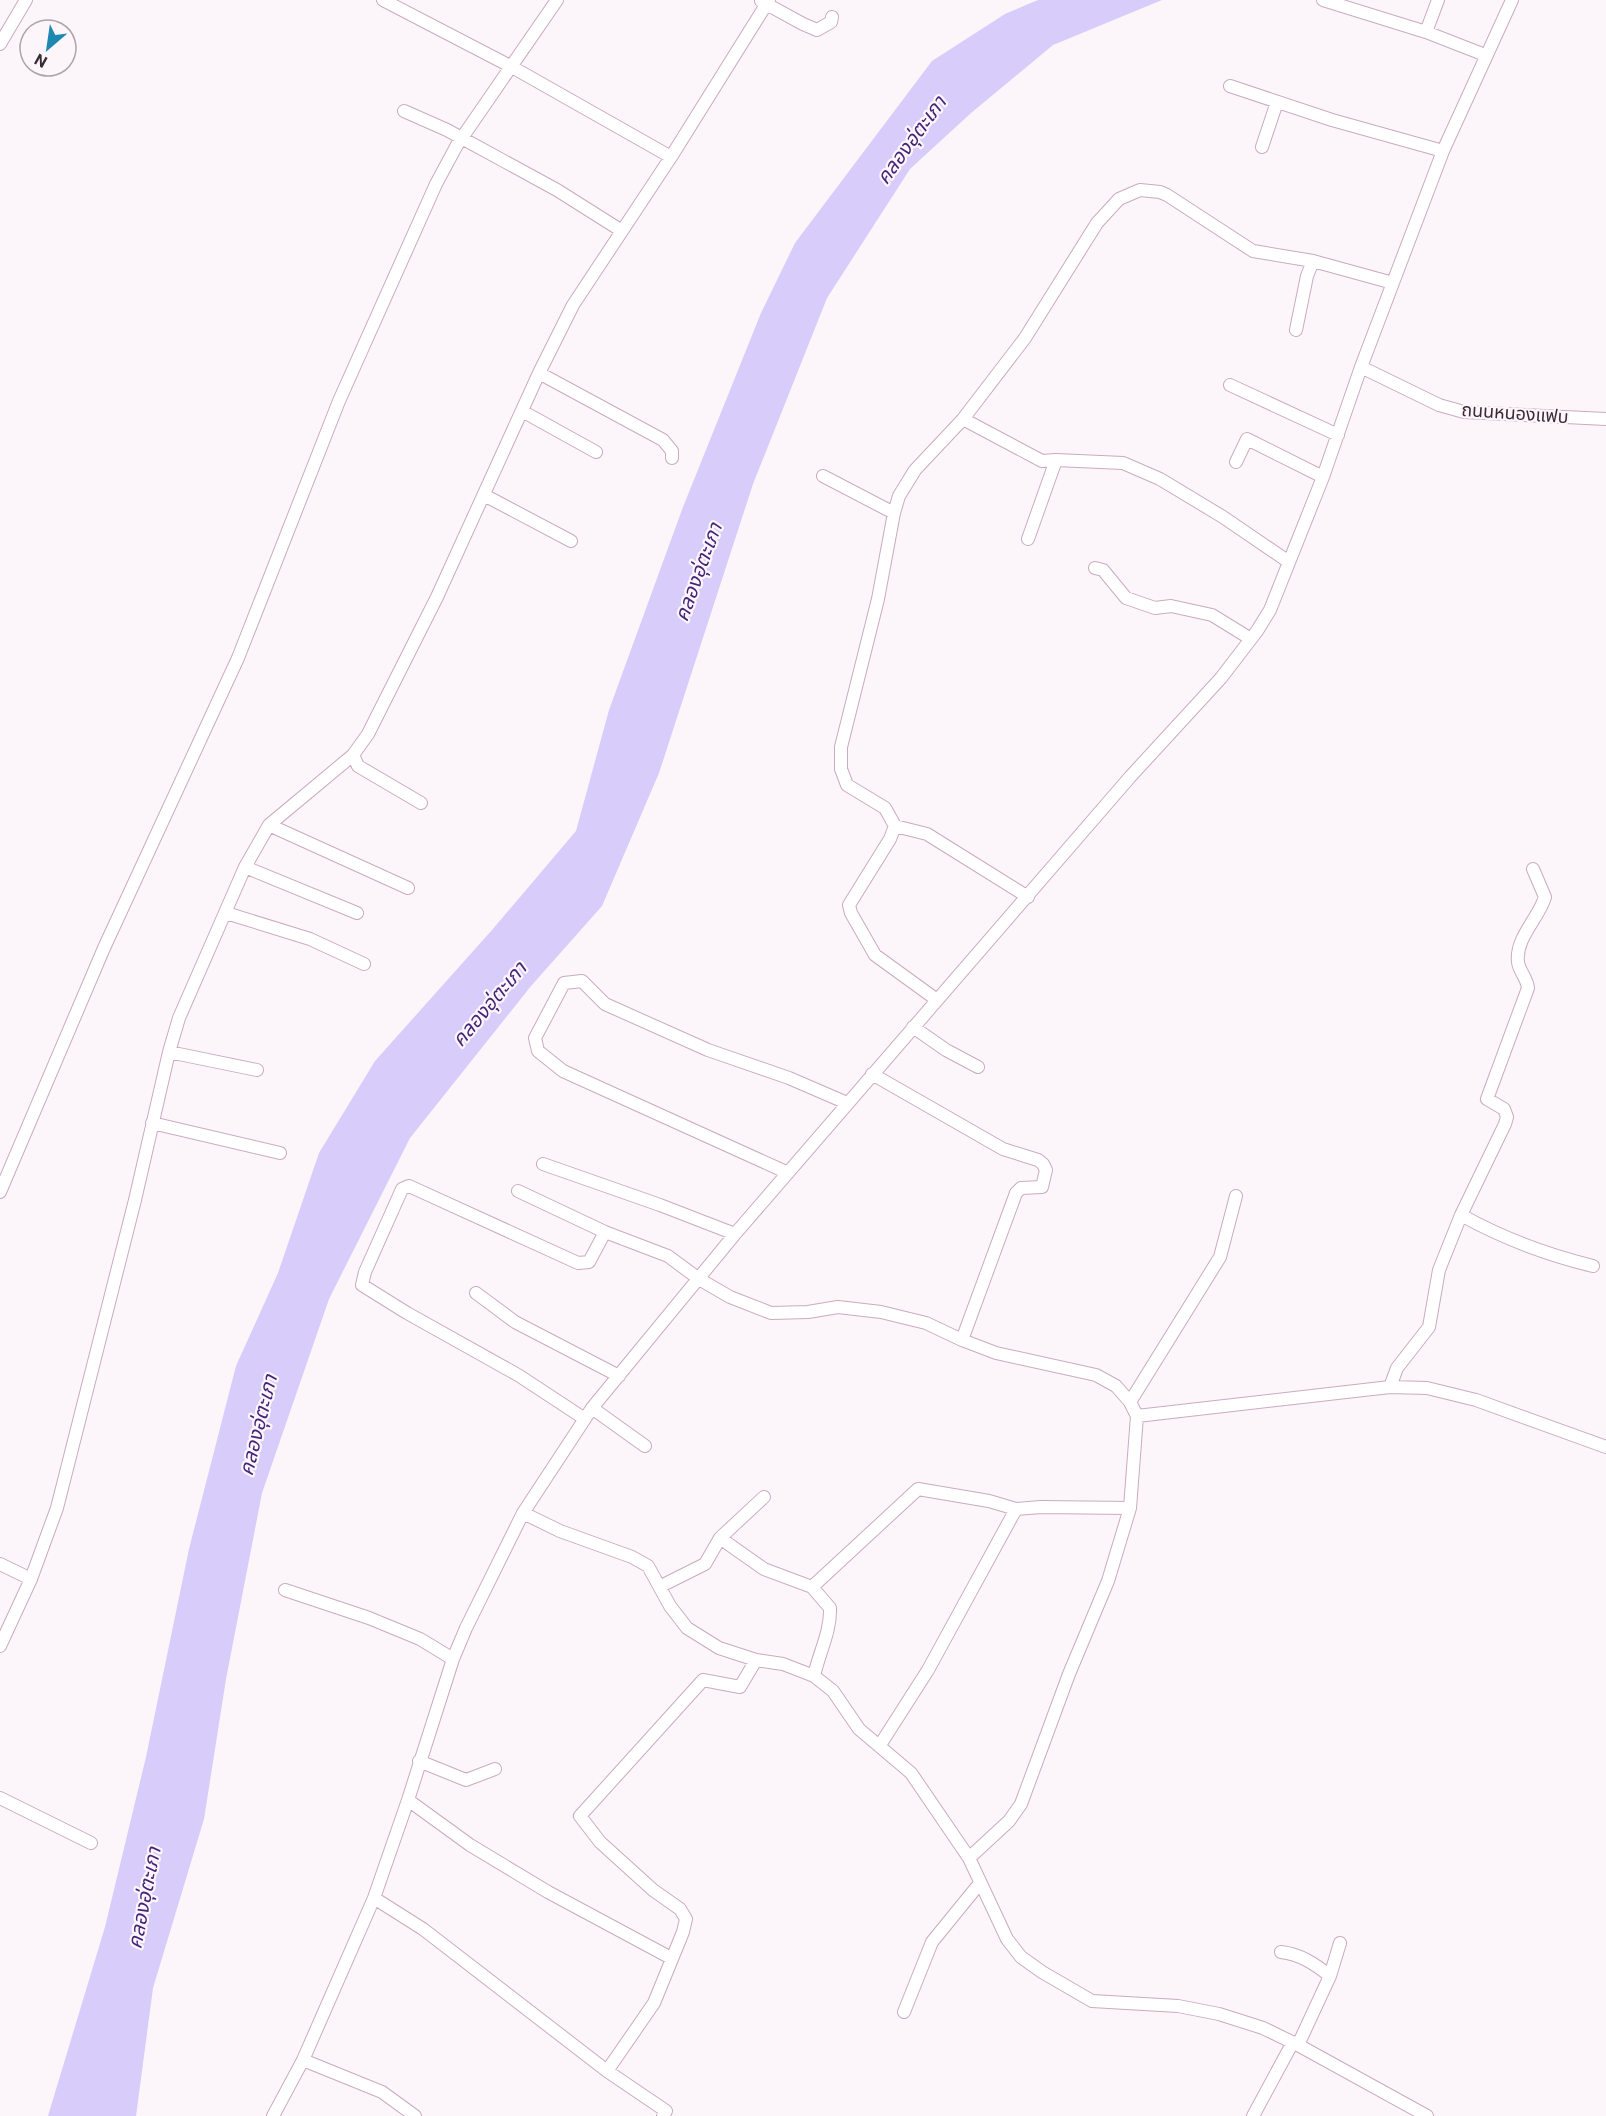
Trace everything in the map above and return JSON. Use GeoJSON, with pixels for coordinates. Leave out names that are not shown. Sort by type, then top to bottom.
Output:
{"type":"FeatureCollection","features":[{"type":"Feature","properties":{"kind":"street"},"geometry":{"type":"LineString","coordinates":[[0,44],[26,0]]}},
{"type":"Feature","properties":{"kind":"street"},"geometry":{"type":"LineString","coordinates":[[383,0],[512,67],[671,157]]}},
{"type":"Feature","properties":{"kind":"street"},"geometry":{"type":"LineString","coordinates":[[0,1192],[104,948],[238,658],[339,401],[436,184],[461,139],[558,0]]}},
{"type":"Feature","properties":{"kind":"street"},"geometry":{"type":"LineString","coordinates":[[1323,0],[1426,32],[1485,56]]}},
{"type":"Feature","properties":{"kind":"street"},"geometry":{"type":"LineString","coordinates":[[1426,32],[1438,0]]}},
{"type":"Feature","properties":{"kind":"street"},"geometry":{"type":"LineString","coordinates":[[275,2115],[303,2060],[374,1898],[453,1659],[466,1628],[523,1513],[592,1408],[786,1172],[1028,897],[1130,777],[1221,678],[1270,610],[1323,477],[1361,367],[1443,152],[1512,0]]}},
{"type":"Feature","properties":{"kind":"street"},"geometry":{"type":"LineString","coordinates":[[0,1646],[31,1579],[57,1508],[179,1018],[245,867],[269,825],[353,755],[368,734],[437,597],[539,373],[573,305],[671,157],[760,16],[765,1],[818,30],[831,22],[832,17]]}},
{"type":"Feature","properties":{"kind":"street"},"geometry":{"type":"LineString","coordinates":[[1230,86],[1332,120],[1443,152]]}},
{"type":"Feature","properties":{"kind":"street"},"geometry":{"type":"LineString","coordinates":[[1262,147],[1277,102]]}},
{"type":"Feature","properties":{"kind":"street"},"geometry":{"type":"LineString","coordinates":[[404,111],[447,130],[557,190],[622,231]]}},
{"type":"Feature","properties":{"kind":"street"},"geometry":{"type":"LineString","coordinates":[[1028,897],[927,834],[895,826],[885,808],[847,784],[842,768],[841,747],[878,599],[899,496],[915,470],[963,419],[1025,338],[1097,223],[1119,199],[1140,190],[1160,192],[1253,251],[1313,261],[1393,283]]}},
{"type":"Feature","properties":{"kind":"street"},"geometry":{"type":"LineString","coordinates":[[1296,330],[1307,276],[1313,261]]}},
{"type":"Feature","properties":{"kind":"street","name":"ถนนหนองแฟบ"},"geometry":{"type":"LineString","coordinates":[[1361,367],[1439,405],[1464,412],[1606,419]]}},
{"type":"Feature","properties":{"kind":"street"},"geometry":{"type":"LineString","coordinates":[[539,373],[663,440],[670,449],[672,458]]}},
{"type":"Feature","properties":{"kind":"street"},"geometry":{"type":"LineString","coordinates":[[1230,385],[1338,435]]}},
{"type":"Feature","properties":{"kind":"street"},"geometry":{"type":"LineString","coordinates":[[522,411],[596,452]]}},
{"type":"Feature","properties":{"kind":"street"},"geometry":{"type":"LineString","coordinates":[[963,419],[1042,461],[1123,464],[1160,479],[1223,517],[1289,562]]}},
{"type":"Feature","properties":{"kind":"street"},"geometry":{"type":"LineString","coordinates":[[1236,462],[1247,439],[1323,477]]}},
{"type":"Feature","properties":{"kind":"street"},"geometry":{"type":"LineString","coordinates":[[1028,539],[1056,460]]}},
{"type":"Feature","properties":{"kind":"street"},"geometry":{"type":"LineString","coordinates":[[823,476],[894,513]]}},
{"type":"Feature","properties":{"kind":"street"},"geometry":{"type":"LineString","coordinates":[[484,495],[571,541]]}},
{"type":"Feature","properties":{"kind":"street"},"geometry":{"type":"LineString","coordinates":[[1095,568],[1103,570],[1126,598],[1155,608],[1170,606],[1212,615],[1251,639]]}},
{"type":"Feature","properties":{"kind":"street"},"geometry":{"type":"LineString","coordinates":[[353,755],[358,766],[421,803]]}},
{"type":"Feature","properties":{"kind":"street"},"geometry":{"type":"LineString","coordinates":[[269,825],[408,888]]}},
{"type":"Feature","properties":{"kind":"street"},"geometry":{"type":"LineString","coordinates":[[895,826],[890,839],[849,905],[851,913],[875,955],[938,1000]]}},
{"type":"Feature","properties":{"kind":"street"},"geometry":{"type":"LineString","coordinates":[[245,867],[357,913]]}},
{"type":"Feature","properties":{"kind":"street"},"geometry":{"type":"LineString","coordinates":[[1390,1388],[1397,1368],[1429,1327],[1439,1270],[1461,1215],[1507,1117],[1504,1109],[1487,1099],[1528,988],[1528,980],[1519,966],[1518,953],[1522,940],[1545,897],[1533,869]]}},
{"type":"Feature","properties":{"kind":"street"},"geometry":{"type":"LineString","coordinates":[[226,913],[310,939],[364,964]]}},
{"type":"Feature","properties":{"kind":"street"},"geometry":{"type":"LineString","coordinates":[[786,1172],[562,1071],[538,1051],[535,1038],[564,983],[582,981],[605,1004],[708,1050],[789,1078],[847,1103]]}},
{"type":"Feature","properties":{"kind":"street"},"geometry":{"type":"LineString","coordinates":[[913,1027],[946,1050],[978,1067]]}},
{"type":"Feature","properties":{"kind":"street"},"geometry":{"type":"LineString","coordinates":[[169,1052],[257,1070]]}},
{"type":"Feature","properties":{"kind":"street"},"geometry":{"type":"LineString","coordinates":[[872,1074],[1003,1149],[1038,1160],[1046,1170],[1042,1187],[1021,1188],[1016,1193],[962,1340]]}},
{"type":"Feature","properties":{"kind":"street"},"geometry":{"type":"LineString","coordinates":[[152,1123],[280,1153]]}},
{"type":"Feature","properties":{"kind":"street"},"geometry":{"type":"LineString","coordinates":[[543,1164],[735,1234]]}},
{"type":"Feature","properties":{"kind":"street"},"geometry":{"type":"LineString","coordinates":[[585,1419],[518,1375],[362,1285],[365,1272],[402,1189],[409,1186],[578,1263],[589,1262],[605,1232]]}},
{"type":"Feature","properties":{"kind":"street"},"geometry":{"type":"LineString","coordinates":[[518,1191],[605,1232],[668,1256],[729,1297],[771,1313],[808,1312],[838,1307],[881,1312],[926,1323],[996,1353],[1096,1375],[1116,1386],[1130,1402],[1137,1416],[1130,1508],[1108,1581],[1069,1674],[1021,1804],[1009,1821],[969,1858]]}},
{"type":"Feature","properties":{"kind":"street"},"geometry":{"type":"LineString","coordinates":[[1130,1402],[1220,1257],[1236,1196]]}},
{"type":"Feature","properties":{"kind":"street"},"geometry":{"type":"LineString","coordinates":[[1461,1215],[1522,1246],[1593,1266]]}},
{"type":"Feature","properties":{"kind":"street"},"geometry":{"type":"LineString","coordinates":[[476,1293],[515,1322],[619,1376]]}},
{"type":"Feature","properties":{"kind":"street"},"geometry":{"type":"LineString","coordinates":[[1137,1416],[1390,1388],[1427,1388],[1476,1400],[1606,1447]]}},
{"type":"Feature","properties":{"kind":"street"},"geometry":{"type":"LineString","coordinates":[[592,1408],[645,1446]]}},
{"type":"Feature","properties":{"kind":"street"},"geometry":{"type":"LineString","coordinates":[[812,1587],[918,1489],[989,1501],[1016,1509],[1130,1508]]}},
{"type":"Feature","properties":{"kind":"street"},"geometry":{"type":"LineString","coordinates":[[660,1586],[705,1564],[720,1538],[764,1497]]}},
{"type":"Feature","properties":{"kind":"street"},"geometry":{"type":"LineString","coordinates":[[880,1745],[928,1670],[1016,1509]]}},
{"type":"Feature","properties":{"kind":"street"},"geometry":{"type":"LineString","coordinates":[[523,1513],[560,1531],[632,1557],[648,1566],[670,1606],[687,1628],[719,1648],[756,1660],[783,1664],[814,1676],[833,1691],[859,1729],[910,1773],[969,1858],[1006,1939],[1021,1958],[1092,2001],[1178,2006],[1219,2013],[1263,2028],[1295,2043],[1427,2116]]}},
{"type":"Feature","properties":{"kind":"street"},"geometry":{"type":"LineString","coordinates":[[720,1538],[771,1572],[812,1587],[830,1608],[830,1625],[818,1656],[814,1676]]}},
{"type":"Feature","properties":{"kind":"street"},"geometry":{"type":"LineString","coordinates":[[0,1564],[31,1579]]}},
{"type":"Feature","properties":{"kind":"street"},"geometry":{"type":"LineString","coordinates":[[285,1590],[369,1618],[420,1639],[453,1659]]}},
{"type":"Feature","properties":{"kind":"street"},"geometry":{"type":"LineString","coordinates":[[607,2071],[654,2003],[683,1932],[686,1919],[680,1909],[653,1890],[600,1842],[580,1816],[703,1680],[740,1687],[756,1660]]}},
{"type":"Feature","properties":{"kind":"street"},"geometry":{"type":"LineString","coordinates":[[419,1761],[466,1780],[495,1770]]}},
{"type":"Feature","properties":{"kind":"street"},"geometry":{"type":"LineString","coordinates":[[0,1798],[91,1843]]}},
{"type":"Feature","properties":{"kind":"street"},"geometry":{"type":"LineString","coordinates":[[408,1800],[470,1845],[548,1892],[671,1958]]}},
{"type":"Feature","properties":{"kind":"street"},"geometry":{"type":"LineString","coordinates":[[904,2012],[932,1942],[980,1883]]}},
{"type":"Feature","properties":{"kind":"street"},"geometry":{"type":"LineString","coordinates":[[374,1898],[423,1929],[607,2071],[666,2111],[663,2116]]}},
{"type":"Feature","properties":{"kind":"street"},"geometry":{"type":"LineString","coordinates":[[1253,2116],[1330,1976],[1340,1943]]}},
{"type":"Feature","properties":{"kind":"street"},"geometry":{"type":"LineString","coordinates":[[1281,1952],[1302,1958],[1330,1976]]}},
{"type":"Feature","properties":{"kind":"street"},"geometry":{"type":"LineString","coordinates":[[303,2060],[382,2092],[415,2116]]}},
{"type":"Feature","properties":{"kind":"water","name":"คลองอุ่ตะเภา"},"geometry":{"type":"Polygon","coordinates":[[[1038,0],[1162,0],[1053,45],[971,113],[910,169],[827,298],[753,484],[659,773],[602,906],[531,986],[410,1138],[329,1299],[262,1493],[226,1679],[204,1819],[153,1988],[136,2116],[48,2116],[105,1927],[146,1757],[189,1549],[236,1366],[278,1273],[319,1153],[375,1061],[492,930],[576,831],[609,710],[683,507],[761,313],[795,243],[932,61],[1005,14],[1038,0]]]}}]}
